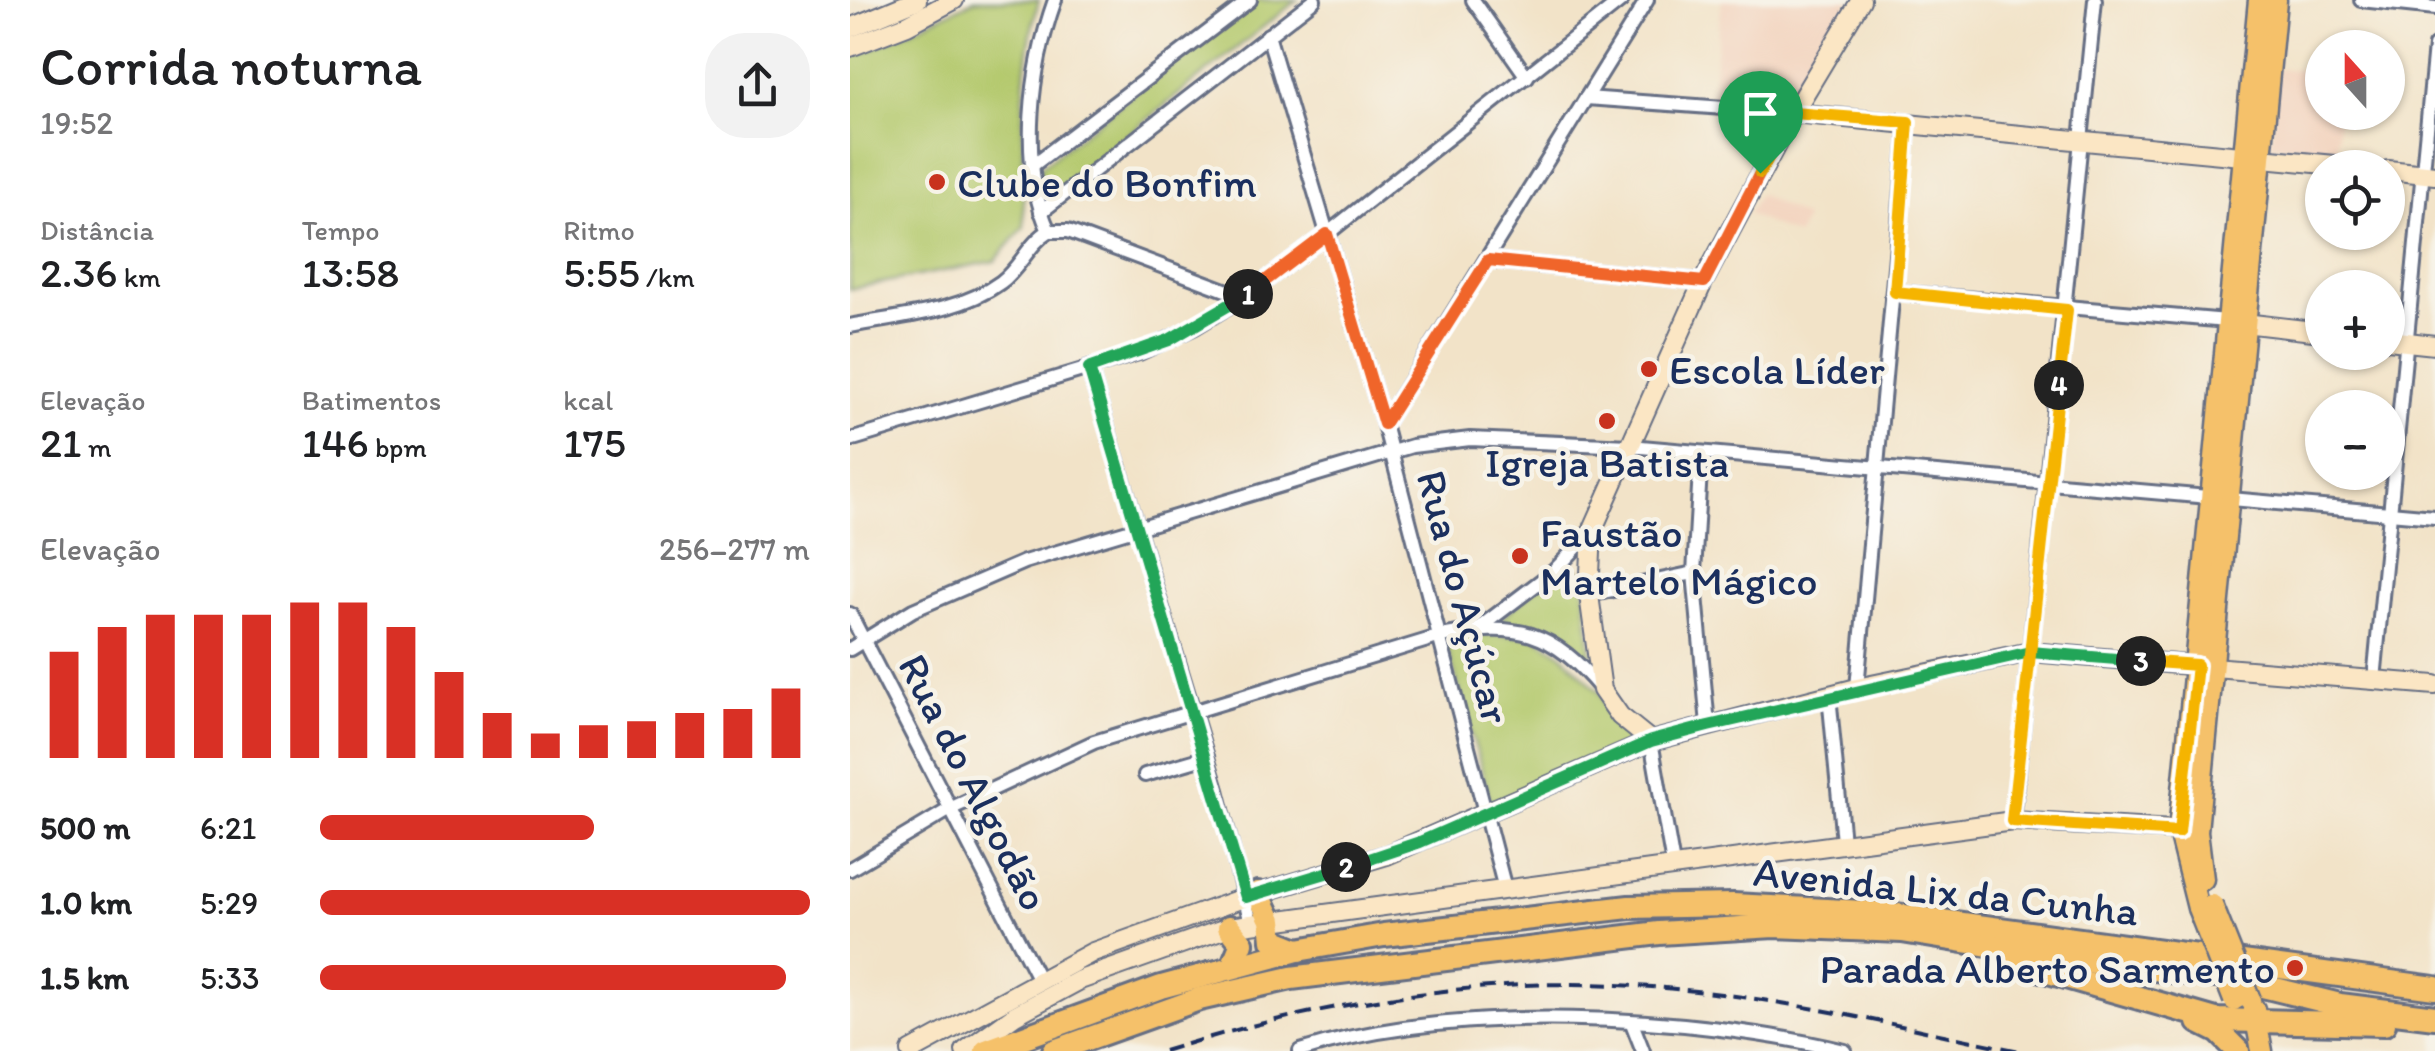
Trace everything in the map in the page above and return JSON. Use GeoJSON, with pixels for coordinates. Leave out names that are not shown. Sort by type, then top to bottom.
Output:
{"type":"FeatureCollection","features":[{"type":"Feature","properties":{"kind":"highway"},"geometry":{"type":"LineString","coordinates":[[1232,967],[1250,923],[1252,895]]}},
{"type":"Feature","properties":{"kind":"highway","name":"Avenida Lix da Cunha"},"geometry":{"type":"LineString","coordinates":[[990,1049],[1161,987],[1298,950],[1384,935],[1629,907],[1790,906],[1912,916],[2435,988]]}},
{"type":"Feature","properties":{"kind":"highway"},"geometry":{"type":"LineString","coordinates":[[1250,923],[1276,944],[1298,950]]}},
{"type":"Feature","properties":{"kind":"highway","name":"Avenida Lix da Cunha"},"geometry":{"type":"LineString","coordinates":[[1054,1051],[1200,999],[1265,983],[1659,933],[1839,925],[2226,977],[2340,1005],[2435,1017]]}},
{"type":"Feature","properties":{"kind":"highway"},"geometry":{"type":"LineString","coordinates":[[1965,943],[2012,962],[2168,1010],[2220,1032],[2242,1051]]}},
{"type":"Feature","properties":{"kind":"highway"},"geometry":{"type":"LineString","coordinates":[[2168,1010],[2246,1011],[2435,1025]]}},
{"type":"Feature","properties":{"kind":"main road"},"geometry":{"type":"LineString","coordinates":[[850,28],[885,5],[917,0]]}},
{"type":"Feature","properties":{"kind":"main road"},"geometry":{"type":"LineString","coordinates":[[850,47],[907,25],[954,0]]}},
{"type":"Feature","properties":{"kind":"main road"},"geometry":{"type":"LineString","coordinates":[[1651,741],[1620,716],[1602,690],[1588,595],[1592,531],[1704,282],[1793,113],[1862,0]]}},
{"type":"Feature","properties":{"kind":"main road"},"geometry":{"type":"LineString","coordinates":[[2259,0],[2251,155],[2188,832],[2205,906],[2262,1051]]}},
{"type":"Feature","properties":{"kind":"main road"},"geometry":{"type":"LineString","coordinates":[[2251,155],[2276,0]]}},
{"type":"Feature","properties":{"kind":"main road"},"geometry":{"type":"LineString","coordinates":[[1793,113],[2305,161]]}},
{"type":"Feature","properties":{"kind":"main road"},"geometry":{"type":"LineString","coordinates":[[2235,322],[2305,330]]}},
{"type":"Feature","properties":{"kind":"main road"},"geometry":{"type":"LineString","coordinates":[[2405,342],[2435,345]]}},
{"type":"Feature","properties":{"kind":"main road"},"geometry":{"type":"LineString","coordinates":[[911,1051],[1093,952],[1252,895],[1387,855],[1651,741],[1857,688],[2030,652],[2435,685]]}},
{"type":"Feature","properties":{"kind":"main road"},"geometry":{"type":"LineString","coordinates":[[1024,1010],[1136,957],[1250,923],[2012,821],[2188,832]]}},
{"type":"Feature","properties":{"kind":"main road"},"geometry":{"type":"LineString","coordinates":[[964,1051],[1024,1010],[1093,952]]}},
{"type":"Feature","properties":{"kind":"main road"},"geometry":{"type":"LineString","coordinates":[[2242,1051],[2246,1011]]}},
{"type":"Feature","properties":{"kind":"street"},"geometry":{"type":"LineString","coordinates":[[1049,230],[1041,212],[1033,165],[1039,56],[1056,0]]}},
{"type":"Feature","properties":{"kind":"street"},"geometry":{"type":"LineString","coordinates":[[1033,165],[1250,0]]}},
{"type":"Feature","properties":{"kind":"street"},"geometry":{"type":"LineString","coordinates":[[1041,212],[1314,0]]}},
{"type":"Feature","properties":{"kind":"street"},"geometry":{"type":"LineString","coordinates":[[1474,0],[1527,77]]}},
{"type":"Feature","properties":{"kind":"street"},"geometry":{"type":"LineString","coordinates":[[850,440],[1169,340],[1244,297],[1622,0]]}},
{"type":"Feature","properties":{"kind":"street"},"geometry":{"type":"LineString","coordinates":[[2012,821],[2067,310],[2095,0]]}},
{"type":"Feature","properties":{"kind":"street"},"geometry":{"type":"LineString","coordinates":[[2360,0],[2435,8]]}},
{"type":"Feature","properties":{"kind":"street"},"geometry":{"type":"LineString","coordinates":[[1384,424],[1628,30],[1640,3]]}},
{"type":"Feature","properties":{"kind":"street"},"geometry":{"type":"LineString","coordinates":[[1610,10],[1628,30]]}},
{"type":"Feature","properties":{"kind":"street","name":"Rua do Açúcar"},"geometry":{"type":"LineString","coordinates":[[1268,35],[1392,452],[1505,889]]}},
{"type":"Feature","properties":{"kind":"street"},"geometry":{"type":"LineString","coordinates":[[2374,680],[2429,174],[2435,46]]}},
{"type":"Feature","properties":{"kind":"street"},"geometry":{"type":"LineString","coordinates":[[1586,98],[1793,113]]}},
{"type":"Feature","properties":{"kind":"street"},"geometry":{"type":"LineString","coordinates":[[1857,688],[1908,122]]}},
{"type":"Feature","properties":{"kind":"street"},"geometry":{"type":"LineString","coordinates":[[1049,230],[1068,231],[1244,297]]}},
{"type":"Feature","properties":{"kind":"street"},"geometry":{"type":"LineString","coordinates":[[850,326],[950,306],[981,294],[1009,275],[1049,230]]}},
{"type":"Feature","properties":{"kind":"street"},"geometry":{"type":"LineString","coordinates":[[1488,260],[1704,282]]}},
{"type":"Feature","properties":{"kind":"street"},"geometry":{"type":"LineString","coordinates":[[1895,292],[2235,322]]}},
{"type":"Feature","properties":{"kind":"street"},"geometry":{"type":"LineString","coordinates":[[1089,368],[1252,895]]}},
{"type":"Feature","properties":{"kind":"street"},"geometry":{"type":"LineString","coordinates":[[850,648],[913,610],[977,580],[1138,526],[1392,452],[1424,444],[1470,440],[1630,446],[2221,494],[2435,517]]}},
{"type":"Feature","properties":{"kind":"street"},"geometry":{"type":"LineString","coordinates":[[1701,453],[1694,573],[1708,726]]}},
{"type":"Feature","properties":{"kind":"street"},"geometry":{"type":"LineString","coordinates":[[1479,628],[1554,570],[1592,531]]}},
{"type":"Feature","properties":{"kind":"street"},"geometry":{"type":"LineString","coordinates":[[1588,595],[1694,573]]}},
{"type":"Feature","properties":{"kind":"street","name":"Rua do Algodão"},"geometry":{"type":"LineString","coordinates":[[850,614],[1039,980]]}},
{"type":"Feature","properties":{"kind":"street"},"geometry":{"type":"LineString","coordinates":[[850,870],[952,808],[1094,742],[1441,636],[1479,628],[1516,630],[1552,641],[1577,660],[1602,690]]}},
{"type":"Feature","properties":{"kind":"street"},"geometry":{"type":"LineString","coordinates":[[1828,695],[1843,842]]}},
{"type":"Feature","properties":{"kind":"street"},"geometry":{"type":"LineString","coordinates":[[1651,741],[1672,865]]}},
{"type":"Feature","properties":{"kind":"street"},"geometry":{"type":"LineString","coordinates":[[1145,776],[1207,757]]}},
{"type":"Feature","properties":{"kind":"street"},"geometry":{"type":"LineString","coordinates":[[1300,1051],[1490,1022],[1632,1023],[1736,1030],[1845,1051]]}},
{"type":"Feature","properties":{"kind":"street"},"geometry":{"type":"LineString","coordinates":[[1632,1023],[1642,1051]]}},
{"type":"Feature","properties":{"kind":"shaded area"},"geometry":{"type":"Polygon","coordinates":[[[1722,0],[1850,0],[1794,103],[1711,98],[1722,0]]]}},
{"type":"Feature","properties":{"kind":"shaded area"},"geometry":{"type":"Polygon","coordinates":[[[2278,69],[2305,70],[2305,130],[2338,130],[2337,149],[2271,145],[2278,69]]]}},
{"type":"Feature","properties":{"kind":"shaded area"},"geometry":{"type":"Polygon","coordinates":[[[1759,194],[1805,218],[1797,236],[1748,214],[1759,194]]]}},
{"type":"Feature","properties":{"kind":"green space","name":"Clube do Bonfim"},"geometry":{"type":"Polygon","coordinates":[[[974,0],[1039,0],[1024,84],[1024,227],[995,261],[850,289],[850,55],[868,51],[974,0]]]}},
{"type":"Feature","properties":{"kind":"green space"},"geometry":{"type":"Polygon","coordinates":[[[1254,0],[1297,0],[1045,201],[1040,167],[1254,0]]]}},
{"type":"Feature","properties":{"kind":"green space"},"geometry":{"type":"Polygon","coordinates":[[[1563,566],[1583,572],[1593,670],[1569,646],[1499,620],[1563,566]]]}},
{"type":"Feature","properties":{"kind":"green space"},"geometry":{"type":"Polygon","coordinates":[[[1464,634],[1534,636],[1562,654],[1600,693],[1610,719],[1646,739],[1491,804],[1446,642],[1464,634]]]}},
{"type":"Feature","properties":{"kind":"railway"},"geometry":{"type":"LineString","coordinates":[[1164,1051],[1284,1018],[1405,996],[1466,989],[1590,984],[1745,997],[2020,1051]]}},
{"type":"Feature","properties":{"kind":"place","name":"Clube do Bonfim"},"geometry":{"type":"Point","coordinates":[937,182]}},
{"type":"Feature","properties":{"kind":"place","name":"Escola Líder"},"geometry":{"type":"Point","coordinates":[1649,369]}},
{"type":"Feature","properties":{"kind":"place","name":"Igreja Batista"},"geometry":{"type":"Point","coordinates":[1607,421]}},
{"type":"Feature","properties":{"kind":"place","name":"Faustão Martelo Mágico"},"geometry":{"type":"Point","coordinates":[1520,556]}},
{"type":"Feature","properties":{"kind":"place","name":"Parada Alberto Sarmento"},"geometry":{"type":"Point","coordinates":[2295,968]}},
{"type":"Feature","properties":{"kind":"route"},"geometry":{"type":"LineString","coordinates":[[1760,173],[1704,282],[1488,260],[1384,424],[1327,234],[1244,297],[1195,327],[1149,349],[1089,368],[1246,897],[1387,855],[1651,741],[1857,688],[2030,652],[2197,665],[2179,832],[2012,821],[2030,652],[2040,566],[2067,310],[1895,292],[1908,122],[1793,113],[1760,173]]}}]}
